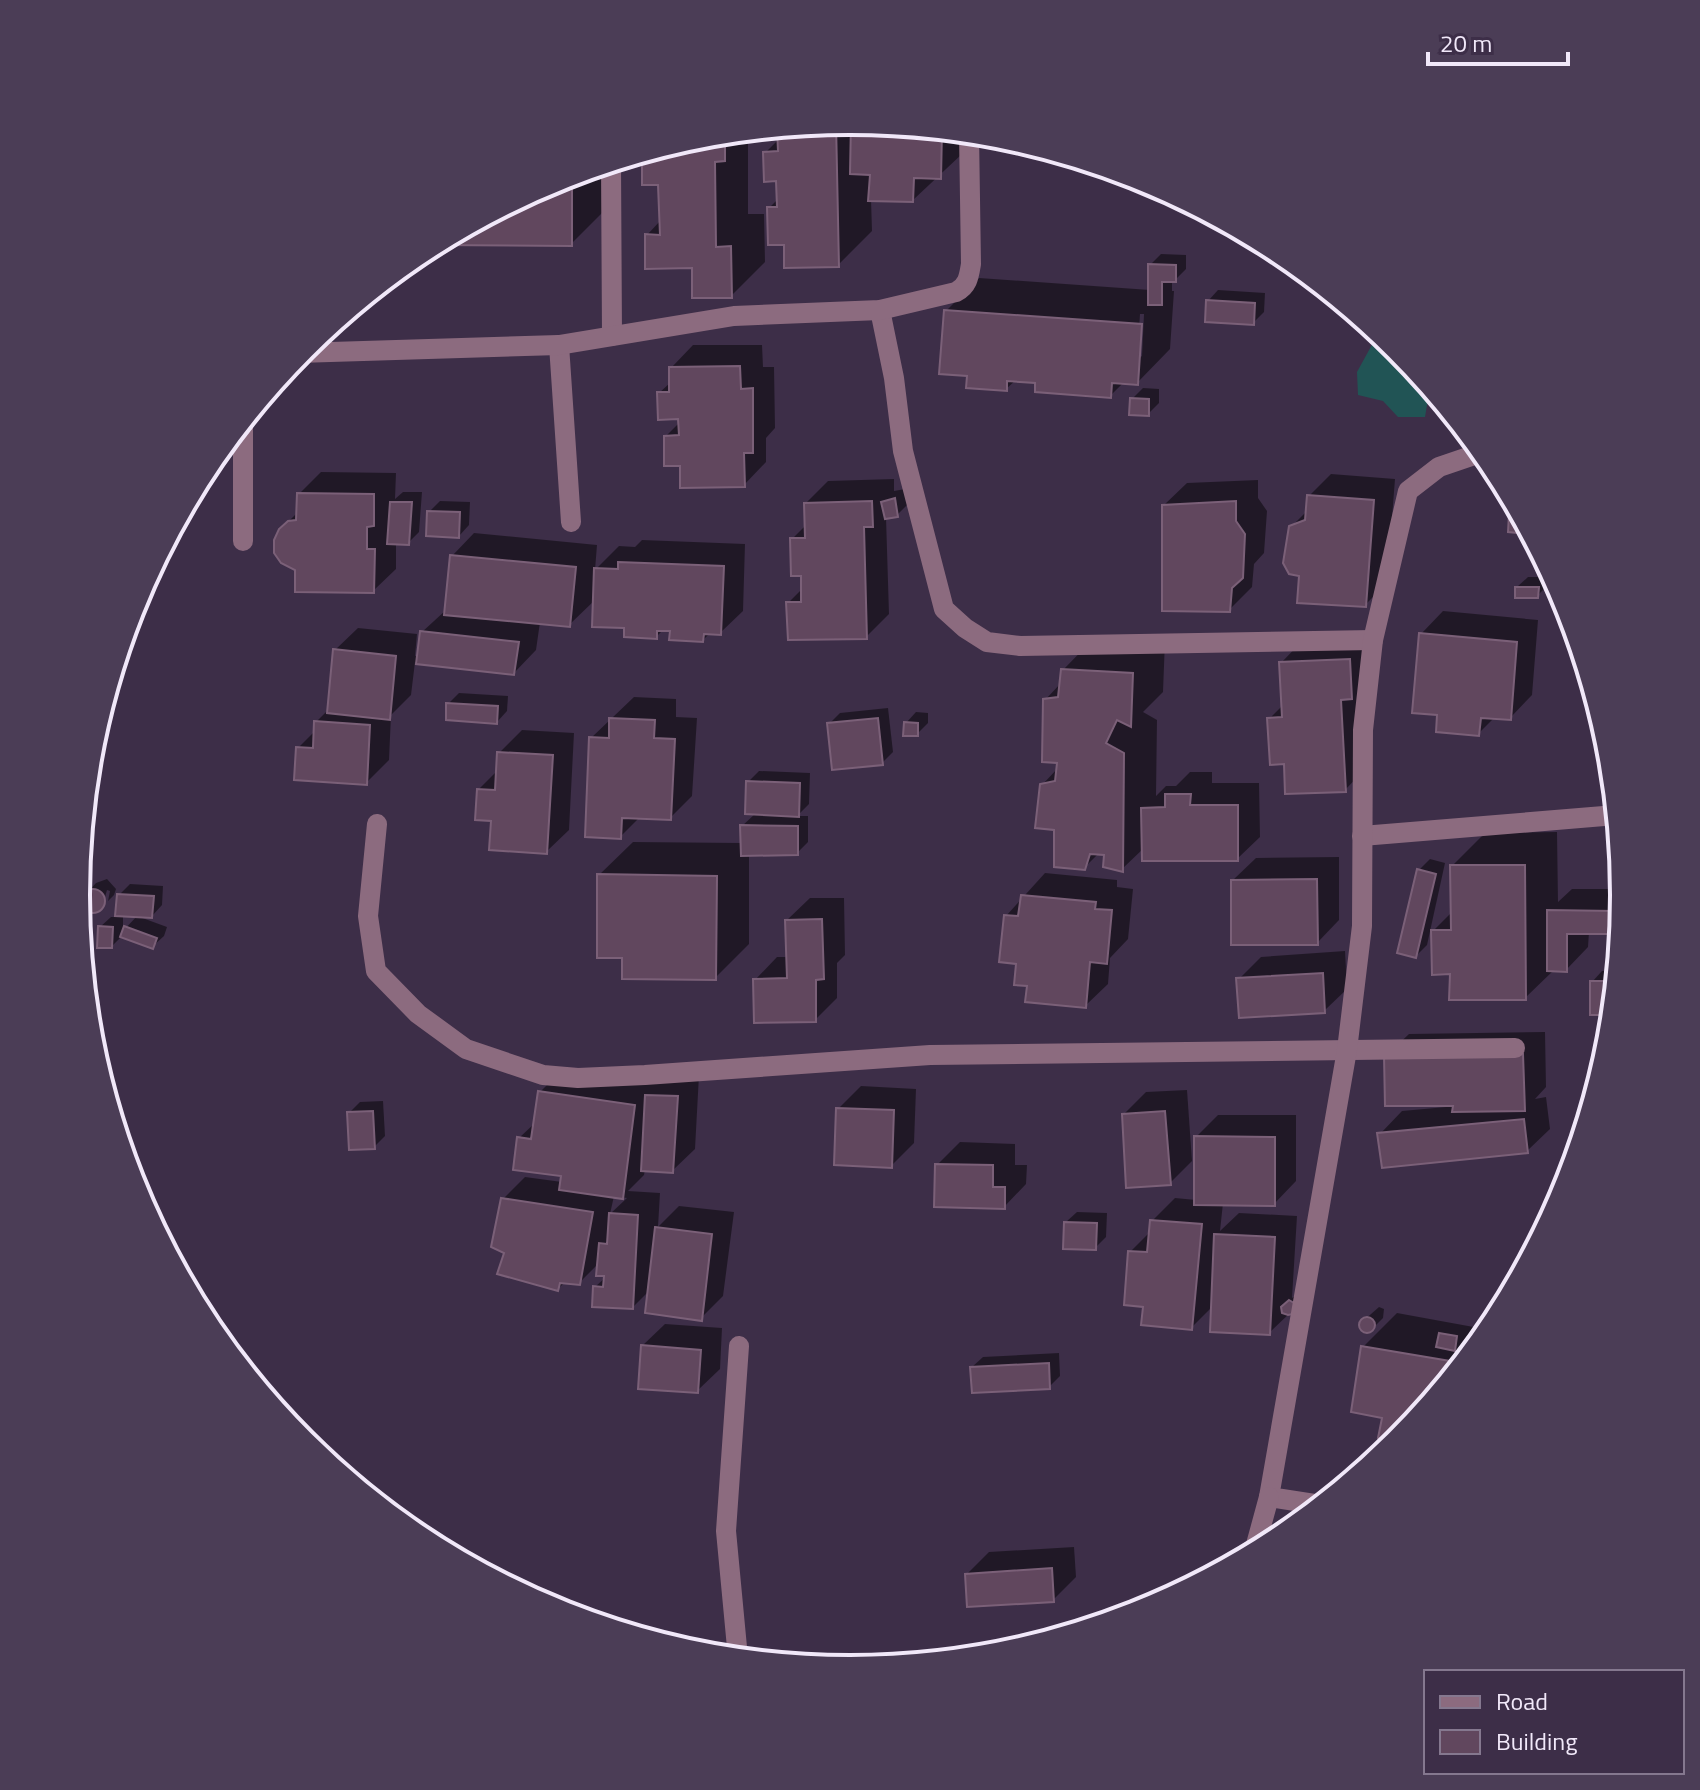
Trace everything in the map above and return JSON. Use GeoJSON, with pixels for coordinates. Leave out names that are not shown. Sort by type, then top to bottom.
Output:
{"type":"FeatureCollection","features":[{"type":"Feature","properties":{"kind":"street"},"geometry":{"type":"LineString","coordinates":[[319,352],[559,345],[734,316],[880,310],[956,292],[968,280],[971,264],[969,145]]}},
{"type":"Feature","properties":{"kind":"street"},"geometry":{"type":"LineString","coordinates":[[611,173],[612,336]]}},
{"type":"Feature","properties":{"kind":"street"},"geometry":{"type":"LineString","coordinates":[[880,310],[894,378],[903,451],[944,609],[965,628],[987,642],[1020,646],[1373,640]]}},
{"type":"Feature","properties":{"kind":"street"},"geometry":{"type":"LineString","coordinates":[[559,345],[571,522]]}},
{"type":"Feature","properties":{"kind":"street"},"geometry":{"type":"LineString","coordinates":[[243,438],[243,541]]}},
{"type":"Feature","properties":{"kind":"street"},"geometry":{"type":"LineString","coordinates":[[1259,1535],[1269,1497],[1347,1050],[1362,926],[1363,730],[1373,640],[1408,491],[1439,467],[1469,455]]}},
{"type":"Feature","properties":{"kind":"street"},"geometry":{"type":"LineString","coordinates":[[1362,836],[1605,816]]}},
{"type":"Feature","properties":{"kind":"street"},"geometry":{"type":"LineString","coordinates":[[377,824],[368,916],[376,971],[418,1014],[466,1049],[543,1075],[578,1078],[645,1075],[930,1055],[1515,1048]]}},
{"type":"Feature","properties":{"kind":"street"},"geometry":{"type":"LineString","coordinates":[[737,1646],[726,1531],[739,1346]]}},
{"type":"Feature","properties":{"kind":"street"},"geometry":{"type":"LineString","coordinates":[[1269,1497],[1306,1503]]}},
{"type":"Feature","properties":{"kind":"shaded area"},"geometry":{"type":"Polygon","coordinates":[[[1372,344],[1428,402],[1425,417],[1398,417],[1383,401],[1358,395],[1357,372],[1372,344]]]}},
{"type":"Feature","properties":{"kind":"building"},"geometry":{"type":"Polygon","coordinates":[[[851,135],[942,141],[941,179],[914,178],[913,202],[868,201],[870,175],[850,174],[851,135]]]}},
{"type":"Feature","properties":{"kind":"building"},"geometry":{"type":"Polygon","coordinates":[[[836,136],[839,267],[784,268],[784,245],[768,245],[767,207],[777,207],[776,181],[764,182],[763,152],[778,151],[777,139],[836,136]]]}},
{"type":"Feature","properties":{"kind":"building"},"geometry":{"type":"Polygon","coordinates":[[[725,146],[725,161],[715,162],[716,247],[731,246],[732,298],[692,298],[692,268],[645,269],[645,234],[660,235],[658,185],[642,185],[642,164],[725,146]]]}},
{"type":"Feature","properties":{"kind":"building"},"geometry":{"type":"Polygon","coordinates":[[[572,188],[572,246],[457,245],[514,213],[572,188]]]}},
{"type":"Feature","properties":{"kind":"building"},"geometry":{"type":"Polygon","coordinates":[[[1148,264],[1176,265],[1176,282],[1162,282],[1162,305],[1148,305],[1148,264]]]}},
{"type":"Feature","properties":{"kind":"building"},"geometry":{"type":"Polygon","coordinates":[[[1206,300],[1255,303],[1254,325],[1205,322],[1206,300]]]}},
{"type":"Feature","properties":{"kind":"building"},"geometry":{"type":"Polygon","coordinates":[[[944,310],[1142,324],[1138,385],[1112,383],[1111,398],[1035,392],[1035,383],[1007,381],[1007,391],[966,388],[967,376],[939,374],[944,310]]]}},
{"type":"Feature","properties":{"kind":"building"},"geometry":{"type":"Polygon","coordinates":[[[740,366],[741,389],[753,388],[753,453],[744,453],[745,487],[680,488],[680,466],[664,466],[664,436],[679,435],[678,419],[658,420],[657,392],[669,392],[669,367],[740,366]]]}},
{"type":"Feature","properties":{"kind":"building"},"geometry":{"type":"Polygon","coordinates":[[[1130,398],[1149,399],[1149,416],[1129,415],[1130,398]]]}},
{"type":"Feature","properties":{"kind":"building"},"geometry":{"type":"Polygon","coordinates":[[[297,493],[374,494],[374,526],[367,527],[367,549],[375,549],[374,593],[295,592],[295,570],[281,563],[274,553],[274,540],[279,529],[288,521],[296,520],[297,493]]]}},
{"type":"Feature","properties":{"kind":"building"},"geometry":{"type":"Polygon","coordinates":[[[1307,495],[1374,500],[1366,607],[1297,603],[1299,576],[1289,574],[1283,563],[1289,526],[1305,520],[1307,495]]]}},
{"type":"Feature","properties":{"kind":"building"},"geometry":{"type":"Polygon","coordinates":[[[895,498],[898,517],[885,519],[881,502],[895,498]]]}},
{"type":"Feature","properties":{"kind":"building"},"geometry":{"type":"Polygon","coordinates":[[[872,501],[873,527],[864,527],[867,639],[788,640],[786,602],[801,602],[801,576],[791,576],[790,538],[805,538],[804,503],[872,501]]]}},
{"type":"Feature","properties":{"kind":"building"},"geometry":{"type":"Polygon","coordinates":[[[1236,501],[1236,521],[1245,534],[1243,578],[1232,588],[1230,612],[1162,611],[1162,505],[1236,501]]]}},
{"type":"Feature","properties":{"kind":"building"},"geometry":{"type":"Polygon","coordinates":[[[390,502],[412,502],[409,545],[387,544],[390,502]]]}},
{"type":"Feature","properties":{"kind":"building"},"geometry":{"type":"Polygon","coordinates":[[[427,511],[460,512],[459,538],[426,536],[427,511]]]}},
{"type":"Feature","properties":{"kind":"building"},"geometry":{"type":"Polygon","coordinates":[[[1509,517],[1518,533],[1508,532],[1509,517]]]}},
{"type":"Feature","properties":{"kind":"building"},"geometry":{"type":"Polygon","coordinates":[[[450,555],[576,567],[570,627],[444,615],[450,555]]]}},
{"type":"Feature","properties":{"kind":"building"},"geometry":{"type":"Polygon","coordinates":[[[618,562],[724,566],[721,635],[704,634],[703,642],[669,640],[670,631],[657,631],[657,639],[624,637],[624,628],[592,627],[594,568],[618,569],[618,562]]]}},
{"type":"Feature","properties":{"kind":"building"},"geometry":{"type":"Polygon","coordinates":[[[1515,587],[1539,587],[1538,598],[1515,598],[1515,587]]]}},
{"type":"Feature","properties":{"kind":"building"},"geometry":{"type":"Polygon","coordinates":[[[420,631],[519,642],[514,675],[416,664],[420,631]]]}},
{"type":"Feature","properties":{"kind":"building"},"geometry":{"type":"Polygon","coordinates":[[[1419,633],[1517,642],[1511,720],[1481,718],[1479,736],[1436,732],[1437,715],[1412,713],[1419,633]]]}},
{"type":"Feature","properties":{"kind":"building"},"geometry":{"type":"Polygon","coordinates":[[[333,649],[396,656],[390,720],[327,713],[333,649]]]}},
{"type":"Feature","properties":{"kind":"building"},"geometry":{"type":"Polygon","coordinates":[[[1350,659],[1352,699],[1341,700],[1346,792],[1285,794],[1284,764],[1270,765],[1267,718],[1282,717],[1279,662],[1350,659]]]}},
{"type":"Feature","properties":{"kind":"building"},"geometry":{"type":"Polygon","coordinates":[[[1061,669],[1133,673],[1131,727],[1117,720],[1106,743],[1124,753],[1123,872],[1103,867],[1104,855],[1090,854],[1085,870],[1054,867],[1054,830],[1035,828],[1040,784],[1055,781],[1057,763],[1042,762],[1043,699],[1058,697],[1061,669]]]}},
{"type":"Feature","properties":{"kind":"building"},"geometry":{"type":"Polygon","coordinates":[[[446,703],[498,706],[497,724],[446,720],[446,703]]]}},
{"type":"Feature","properties":{"kind":"building"},"geometry":{"type":"Polygon","coordinates":[[[609,718],[655,720],[654,738],[675,739],[671,820],[622,818],[621,839],[585,837],[589,737],[609,738],[609,718]]]}},
{"type":"Feature","properties":{"kind":"building"},"geometry":{"type":"Polygon","coordinates":[[[878,718],[883,765],[832,770],[827,723],[878,718]]]}},
{"type":"Feature","properties":{"kind":"building"},"geometry":{"type":"Polygon","coordinates":[[[314,721],[370,725],[367,785],[294,780],[296,747],[313,748],[314,721]]]}},
{"type":"Feature","properties":{"kind":"building"},"geometry":{"type":"Polygon","coordinates":[[[904,722],[918,723],[918,736],[903,736],[904,722]]]}},
{"type":"Feature","properties":{"kind":"building"},"geometry":{"type":"Polygon","coordinates":[[[497,752],[553,755],[547,854],[489,850],[491,821],[475,820],[477,789],[495,790],[497,752]]]}},
{"type":"Feature","properties":{"kind":"building"},"geometry":{"type":"Polygon","coordinates":[[[746,781],[800,783],[799,817],[745,814],[746,781]]]}},
{"type":"Feature","properties":{"kind":"building"},"geometry":{"type":"Polygon","coordinates":[[[1165,794],[1191,794],[1190,805],[1238,805],[1238,861],[1142,861],[1141,808],[1165,807],[1165,794]]]}},
{"type":"Feature","properties":{"kind":"building"},"geometry":{"type":"Polygon","coordinates":[[[740,825],[798,826],[798,855],[741,856],[740,825]]]}},
{"type":"Feature","properties":{"kind":"building"},"geometry":{"type":"Polygon","coordinates":[[[1450,865],[1525,865],[1526,1000],[1449,1000],[1450,974],[1432,975],[1431,930],[1451,930],[1450,865]]]}},
{"type":"Feature","properties":{"kind":"building"},"geometry":{"type":"Polygon","coordinates":[[[1417,869],[1436,874],[1416,958],[1397,953],[1417,869]]]}},
{"type":"Feature","properties":{"kind":"building"},"geometry":{"type":"Polygon","coordinates":[[[597,874],[717,876],[716,980],[622,979],[622,958],[597,958],[597,874]]]}},
{"type":"Feature","properties":{"kind":"building"},"geometry":{"type":"Polygon","coordinates":[[[1317,879],[1318,945],[1231,945],[1231,880],[1317,879]]]}},
{"type":"Feature","properties":{"kind":"building"},"geometry":{"type":"Polygon","coordinates":[[[90,890],[98,890],[104,896],[102,910],[91,913],[90,890]]]}},
{"type":"Feature","properties":{"kind":"building"},"geometry":{"type":"Polygon","coordinates":[[[117,894],[154,896],[152,918],[115,916],[117,894]]]}},
{"type":"Feature","properties":{"kind":"building"},"geometry":{"type":"Polygon","coordinates":[[[1021,895],[1096,902],[1095,909],[1112,910],[1107,964],[1090,962],[1086,1008],[1025,1002],[1027,986],[1014,985],[1016,964],[999,962],[1004,915],[1018,916],[1021,895]]]}},
{"type":"Feature","properties":{"kind":"building"},"geometry":{"type":"Polygon","coordinates":[[[1547,910],[1609,911],[1608,934],[1567,934],[1567,972],[1547,971],[1547,910]]]}},
{"type":"Feature","properties":{"kind":"building"},"geometry":{"type":"Polygon","coordinates":[[[822,919],[824,979],[816,980],[816,1022],[754,1023],[753,979],[787,978],[785,920],[822,919]]]}},
{"type":"Feature","properties":{"kind":"building"},"geometry":{"type":"Polygon","coordinates":[[[98,926],[113,927],[112,948],[97,948],[98,926]]]}},
{"type":"Feature","properties":{"kind":"building"},"geometry":{"type":"Polygon","coordinates":[[[124,926],[157,938],[153,949],[120,937],[124,926]]]}},
{"type":"Feature","properties":{"kind":"building"},"geometry":{"type":"Polygon","coordinates":[[[1323,973],[1325,1013],[1239,1018],[1236,978],[1323,973]]]}},
{"type":"Feature","properties":{"kind":"building"},"geometry":{"type":"Polygon","coordinates":[[[1590,981],[1604,981],[1600,1015],[1590,1015],[1590,981]]]}},
{"type":"Feature","properties":{"kind":"building"},"geometry":{"type":"Polygon","coordinates":[[[1523,1054],[1525,1111],[1452,1112],[1453,1106],[1385,1106],[1384,1055],[1523,1054]]]}},
{"type":"Feature","properties":{"kind":"building"},"geometry":{"type":"Polygon","coordinates":[[[538,1091],[635,1105],[623,1199],[559,1190],[561,1176],[513,1170],[517,1137],[531,1139],[538,1091]]]}},
{"type":"Feature","properties":{"kind":"building"},"geometry":{"type":"Polygon","coordinates":[[[645,1095],[678,1096],[673,1173],[641,1171],[645,1095]]]}},
{"type":"Feature","properties":{"kind":"building"},"geometry":{"type":"Polygon","coordinates":[[[836,1108],[894,1110],[892,1168],[834,1165],[836,1108]]]}},
{"type":"Feature","properties":{"kind":"building"},"geometry":{"type":"Polygon","coordinates":[[[373,1111],[375,1149],[349,1150],[347,1112],[373,1111]]]}},
{"type":"Feature","properties":{"kind":"building"},"geometry":{"type":"Polygon","coordinates":[[[1165,1111],[1171,1185],[1126,1188],[1122,1114],[1165,1111]]]}},
{"type":"Feature","properties":{"kind":"building"},"geometry":{"type":"Polygon","coordinates":[[[1524,1119],[1528,1153],[1382,1168],[1377,1133],[1524,1119]]]}},
{"type":"Feature","properties":{"kind":"building"},"geometry":{"type":"Polygon","coordinates":[[[1194,1136],[1275,1137],[1275,1206],[1194,1205],[1194,1136]]]}},
{"type":"Feature","properties":{"kind":"building"},"geometry":{"type":"Polygon","coordinates":[[[935,1164],[993,1165],[993,1187],[1005,1187],[1005,1209],[934,1207],[935,1164]]]}},
{"type":"Feature","properties":{"kind":"building"},"geometry":{"type":"Polygon","coordinates":[[[501,1198],[593,1212],[580,1285],[560,1283],[558,1291],[497,1274],[504,1253],[491,1247],[501,1198]]]}},
{"type":"Feature","properties":{"kind":"building"},"geometry":{"type":"Polygon","coordinates":[[[609,1213],[638,1215],[633,1309],[592,1307],[593,1286],[603,1287],[604,1276],[596,1276],[599,1243],[607,1244],[609,1213]]]}},
{"type":"Feature","properties":{"kind":"building"},"geometry":{"type":"Polygon","coordinates":[[[1150,1220],[1202,1224],[1192,1330],[1141,1325],[1143,1307],[1124,1305],[1128,1251],[1147,1252],[1150,1220]]]}},
{"type":"Feature","properties":{"kind":"building"},"geometry":{"type":"Polygon","coordinates":[[[1064,1222],[1097,1223],[1096,1250],[1063,1249],[1064,1222]]]}},
{"type":"Feature","properties":{"kind":"building"},"geometry":{"type":"Polygon","coordinates":[[[655,1227],[712,1234],[702,1321],[645,1313],[655,1227]]]}},
{"type":"Feature","properties":{"kind":"building"},"geometry":{"type":"Polygon","coordinates":[[[1214,1234],[1275,1237],[1270,1335],[1210,1332],[1214,1234]]]}},
{"type":"Feature","properties":{"kind":"building"},"geometry":{"type":"Polygon","coordinates":[[[1289,1300],[1294,1303],[1293,1314],[1288,1315],[1282,1313],[1281,1307],[1289,1300]]]}},
{"type":"Feature","properties":{"kind":"building"},"geometry":{"type":"Polygon","coordinates":[[[1367,1317],[1375,1325],[1367,1333],[1359,1325],[1367,1317]]]}},
{"type":"Feature","properties":{"kind":"building"},"geometry":{"type":"Polygon","coordinates":[[[1439,1333],[1457,1336],[1455,1351],[1436,1347],[1439,1333]]]}},
{"type":"Feature","properties":{"kind":"building"},"geometry":{"type":"Polygon","coordinates":[[[641,1345],[701,1350],[698,1393],[638,1389],[641,1345]]]}},
{"type":"Feature","properties":{"kind":"building"},"geometry":{"type":"Polygon","coordinates":[[[1361,1346],[1450,1361],[1380,1438],[1382,1418],[1351,1412],[1361,1346]]]}},
{"type":"Feature","properties":{"kind":"building"},"geometry":{"type":"Polygon","coordinates":[[[1049,1363],[1050,1389],[972,1393],[970,1367],[1049,1363]]]}},
{"type":"Feature","properties":{"kind":"building"},"geometry":{"type":"Polygon","coordinates":[[[1052,1568],[1054,1602],[967,1607],[965,1574],[1052,1568]]]}}]}
